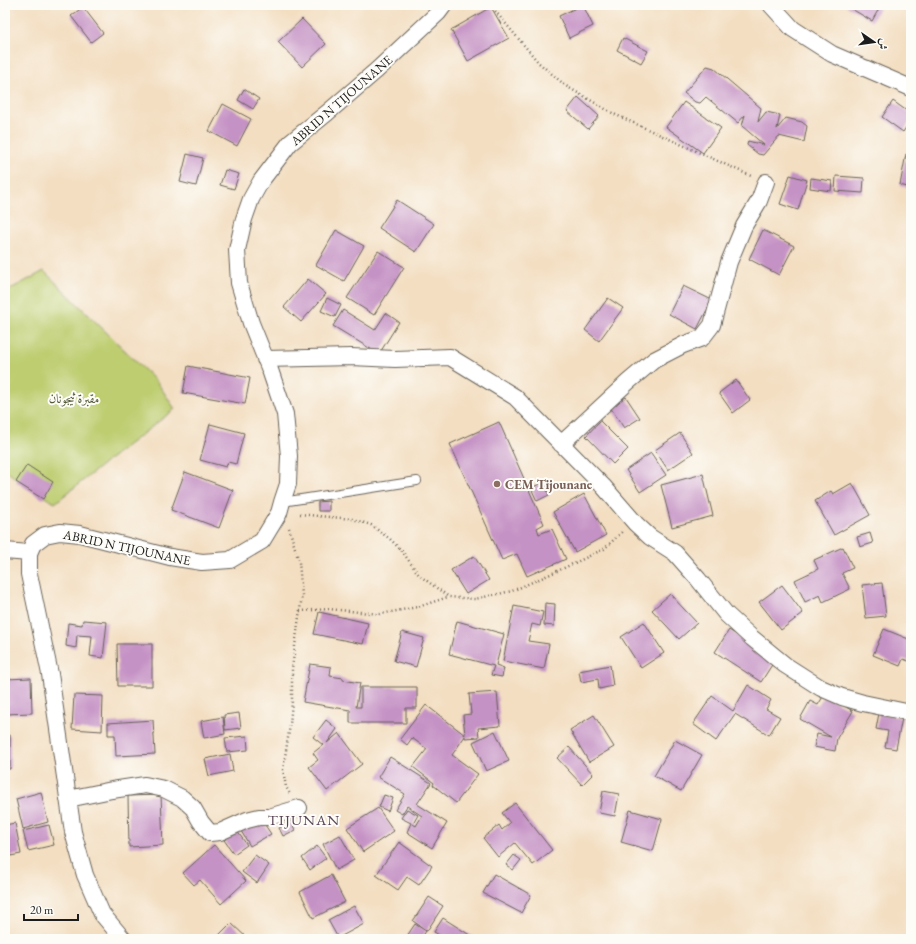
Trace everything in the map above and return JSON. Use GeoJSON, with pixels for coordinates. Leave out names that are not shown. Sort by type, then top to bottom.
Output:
{"type":"FeatureCollection","features":[{"type":"Feature","properties":{"kind":"street","name":"ABRID N TIJOUNANE"},"geometry":{"type":"LineString","coordinates":[[29,553],[33,544],[45,535],[60,532],[80,534],[176,558],[202,562],[230,560],[262,541],[281,507],[288,484],[289,456],[285,414],[270,370],[251,324],[239,283],[237,250],[244,219],[251,199],[261,181],[290,142],[327,113],[377,70],[438,13],[444,5]]}},
{"type":"Feature","properties":{"kind":"street"},"geometry":{"type":"LineString","coordinates":[[771,5],[793,29],[832,54],[911,88]]}},
{"type":"Feature","properties":{"kind":"street"},"geometry":{"type":"LineString","coordinates":[[561,444],[654,360],[683,345],[702,338],[709,330],[712,325],[729,262],[744,226],[759,201],[766,182]]}},
{"type":"Feature","properties":{"kind":"street"},"geometry":{"type":"LineString","coordinates":[[265,359],[351,357],[395,359],[450,357],[515,397],[603,486],[636,524],[650,537],[675,553],[726,614],[785,666],[821,688],[842,697],[911,713]]}},
{"type":"Feature","properties":{"kind":"street"},"geometry":{"type":"LineString","coordinates":[[5,551],[29,553],[30,574],[50,674],[73,832],[85,875],[102,914],[123,939]]}},
{"type":"Feature","properties":{"kind":"street"},"geometry":{"type":"LineString","coordinates":[[68,799],[145,785],[164,789],[182,798],[193,808],[201,822],[210,833],[220,832],[247,820],[259,817],[269,817],[299,808]]}},
{"type":"Feature","properties":{"kind":"lane"},"geometry":{"type":"LineString","coordinates":[[281,507],[417,481]]}},
{"type":"Feature","properties":{"kind":"path"},"geometry":{"type":"LineString","coordinates":[[490,5],[539,63],[566,86],[614,114],[766,182]]}},
{"type":"Feature","properties":{"kind":"path"},"geometry":{"type":"LineString","coordinates":[[281,507],[296,513],[353,519],[371,525],[390,539],[402,551],[419,575],[449,597]]}},
{"type":"Feature","properties":{"kind":"path"},"geometry":{"type":"LineString","coordinates":[[281,507],[299,562],[302,595],[292,668],[290,725],[283,770],[286,787],[299,808]]}},
{"type":"Feature","properties":{"kind":"path"},"geometry":{"type":"LineString","coordinates":[[300,611],[329,609],[380,614],[418,607],[449,597],[475,599],[512,591],[604,548],[621,532],[636,524]]}},
{"type":"Feature","properties":{"kind":"green space","name":"مقبرة ثيجونان"},"geometry":{"type":"Polygon","coordinates":[[[44,271],[157,382],[175,409],[55,503],[27,487],[5,470],[5,292],[44,271]]]}},
{"type":"Feature","properties":{"kind":"building"},"geometry":{"type":"Polygon","coordinates":[[[582,5],[593,26],[569,38],[559,16],[582,5]]]}},
{"type":"Feature","properties":{"kind":"building"},"geometry":{"type":"Polygon","coordinates":[[[845,5],[881,5],[872,21],[845,5]]]}},
{"type":"Feature","properties":{"kind":"building"},"geometry":{"type":"Polygon","coordinates":[[[83,7],[103,33],[91,42],[71,16],[83,7]]]}},
{"type":"Feature","properties":{"kind":"building"},"geometry":{"type":"Polygon","coordinates":[[[491,7],[509,38],[468,61],[451,30],[491,7]]]}},
{"type":"Feature","properties":{"kind":"building"},"geometry":{"type":"Polygon","coordinates":[[[302,19],[326,44],[302,67],[278,42],[302,19]]]}},
{"type":"Feature","properties":{"kind":"building"},"geometry":{"type":"Polygon","coordinates":[[[623,38],[648,51],[641,63],[617,50],[623,38]]]}},
{"type":"Feature","properties":{"kind":"building"},"geometry":{"type":"Polygon","coordinates":[[[707,66],[714,68],[761,108],[758,122],[766,112],[780,115],[777,129],[786,118],[802,122],[807,126],[804,142],[779,136],[763,155],[758,154],[747,145],[748,141],[764,145],[742,126],[745,115],[738,123],[706,97],[700,103],[695,102],[684,93],[707,66]]]}},
{"type":"Feature","properties":{"kind":"building"},"geometry":{"type":"Polygon","coordinates":[[[244,89],[259,99],[253,109],[238,100],[244,89]]]}},
{"type":"Feature","properties":{"kind":"building"},"geometry":{"type":"Polygon","coordinates":[[[578,97],[599,116],[588,129],[567,111],[578,97]]]}},
{"type":"Feature","properties":{"kind":"building"},"geometry":{"type":"Polygon","coordinates":[[[893,101],[911,114],[911,120],[903,132],[882,117],[893,101]]]}},
{"type":"Feature","properties":{"kind":"building"},"geometry":{"type":"Polygon","coordinates":[[[684,102],[721,128],[703,153],[666,127],[684,102]]]}},
{"type":"Feature","properties":{"kind":"building"},"geometry":{"type":"Polygon","coordinates":[[[223,104],[251,119],[237,146],[209,131],[223,104]]]}},
{"type":"Feature","properties":{"kind":"building"},"geometry":{"type":"Polygon","coordinates":[[[187,154],[203,158],[196,186],[180,182],[187,154]]]}},
{"type":"Feature","properties":{"kind":"building"},"geometry":{"type":"Polygon","coordinates":[[[906,154],[911,155],[911,188],[900,185],[906,154]]]}},
{"type":"Feature","properties":{"kind":"building"},"geometry":{"type":"Polygon","coordinates":[[[225,170],[239,174],[234,189],[220,185],[225,170]]]}},
{"type":"Feature","properties":{"kind":"building"},"geometry":{"type":"Polygon","coordinates":[[[790,175],[807,180],[798,210],[780,204],[790,175]]]}},
{"type":"Feature","properties":{"kind":"building"},"geometry":{"type":"Polygon","coordinates":[[[836,176],[864,178],[863,193],[835,191],[836,176]]]}},
{"type":"Feature","properties":{"kind":"building"},"geometry":{"type":"Polygon","coordinates":[[[811,178],[832,181],[831,191],[810,188],[811,178]]]}},
{"type":"Feature","properties":{"kind":"building"},"geometry":{"type":"Polygon","coordinates":[[[397,200],[434,224],[416,252],[379,228],[397,200]]]}},
{"type":"Feature","properties":{"kind":"building"},"geometry":{"type":"Polygon","coordinates":[[[336,230],[364,246],[344,281],[316,265],[336,230]]]}},
{"type":"Feature","properties":{"kind":"building"},"geometry":{"type":"Polygon","coordinates":[[[763,230],[794,246],[779,275],[749,259],[763,230]]]}},
{"type":"Feature","properties":{"kind":"building"},"geometry":{"type":"Polygon","coordinates":[[[378,251],[404,267],[374,315],[347,298],[378,251]]]}},
{"type":"Feature","properties":{"kind":"building"},"geometry":{"type":"Polygon","coordinates":[[[308,279],[326,294],[301,322],[284,307],[308,279]]]}},
{"type":"Feature","properties":{"kind":"building"},"geometry":{"type":"Polygon","coordinates":[[[683,286],[712,300],[697,329],[669,314],[683,286]]]}},
{"type":"Feature","properties":{"kind":"building"},"geometry":{"type":"Polygon","coordinates":[[[327,298],[341,305],[335,317],[321,311],[327,298]]]}},
{"type":"Feature","properties":{"kind":"building"},"geometry":{"type":"Polygon","coordinates":[[[608,298],[623,308],[599,341],[585,330],[608,298]]]}},
{"type":"Feature","properties":{"kind":"building"},"geometry":{"type":"Polygon","coordinates":[[[343,310],[375,330],[386,313],[399,322],[379,354],[333,326],[343,310]]]}},
{"type":"Feature","properties":{"kind":"building"},"geometry":{"type":"Polygon","coordinates":[[[188,366],[250,378],[245,404],[183,393],[188,366]]]}},
{"type":"Feature","properties":{"kind":"building"},"geometry":{"type":"Polygon","coordinates":[[[736,380],[750,400],[733,413],[719,393],[736,380]]]}},
{"type":"Feature","properties":{"kind":"building"},"geometry":{"type":"Polygon","coordinates":[[[626,397],[640,418],[624,428],[610,407],[626,397]]]}},
{"type":"Feature","properties":{"kind":"building"},"geometry":{"type":"Polygon","coordinates":[[[600,421],[628,449],[613,464],[586,436],[600,421]]]}},
{"type":"Feature","properties":{"kind":"building","name":"CEM Tijounane"},"geometry":{"type":"Polygon","coordinates":[[[499,422],[544,524],[537,528],[539,534],[552,529],[566,559],[527,576],[517,554],[502,560],[450,444],[499,422]]]}},
{"type":"Feature","properties":{"kind":"building"},"geometry":{"type":"Polygon","coordinates":[[[210,424],[244,433],[236,464],[228,462],[226,467],[200,460],[210,424]]]}},
{"type":"Feature","properties":{"kind":"building"},"geometry":{"type":"Polygon","coordinates":[[[680,433],[693,453],[668,470],[655,450],[680,433]]]}},
{"type":"Feature","properties":{"kind":"building"},"geometry":{"type":"Polygon","coordinates":[[[651,453],[666,475],[640,492],[626,470],[651,453]]]}},
{"type":"Feature","properties":{"kind":"building"},"geometry":{"type":"Polygon","coordinates":[[[27,465],[53,482],[43,499],[16,482],[27,465]]]}},
{"type":"Feature","properties":{"kind":"building"},"geometry":{"type":"Polygon","coordinates":[[[185,472],[233,490],[219,528],[171,510],[185,472]]]}},
{"type":"Feature","properties":{"kind":"building"},"geometry":{"type":"Polygon","coordinates":[[[703,474],[713,516],[672,527],[661,485],[703,474]]]}},
{"type":"Feature","properties":{"kind":"building"},"geometry":{"type":"Polygon","coordinates":[[[544,482],[549,495],[537,501],[531,488],[544,482]]]}},
{"type":"Feature","properties":{"kind":"building"},"geometry":{"type":"Polygon","coordinates":[[[852,483],[870,515],[834,535],[815,501],[831,491],[833,494],[852,483]]]}},
{"type":"Feature","properties":{"kind":"building"},"geometry":{"type":"Polygon","coordinates":[[[584,494],[606,535],[575,552],[553,512],[584,494]]]}},
{"type":"Feature","properties":{"kind":"building"},"geometry":{"type":"Polygon","coordinates":[[[329,501],[329,511],[318,511],[318,502],[329,501]]]}},
{"type":"Feature","properties":{"kind":"building"},"geometry":{"type":"Polygon","coordinates":[[[870,533],[873,543],[860,547],[857,537],[870,533]]]}},
{"type":"Feature","properties":{"kind":"building"},"geometry":{"type":"Polygon","coordinates":[[[843,547],[853,568],[842,573],[850,589],[823,602],[820,595],[805,602],[795,580],[818,569],[814,560],[843,547]]]}},
{"type":"Feature","properties":{"kind":"building"},"geometry":{"type":"Polygon","coordinates":[[[474,556],[489,580],[466,594],[451,570],[474,556]]]}},
{"type":"Feature","properties":{"kind":"building"},"geometry":{"type":"Polygon","coordinates":[[[882,583],[886,616],[866,618],[862,585],[882,583]]]}},
{"type":"Feature","properties":{"kind":"building"},"geometry":{"type":"Polygon","coordinates":[[[782,585],[803,613],[781,630],[759,602],[782,585]]]}},
{"type":"Feature","properties":{"kind":"building"},"geometry":{"type":"Polygon","coordinates":[[[670,594],[697,623],[679,639],[652,610],[670,594]]]}},
{"type":"Feature","properties":{"kind":"building"},"geometry":{"type":"Polygon","coordinates":[[[545,603],[555,604],[554,626],[544,625],[545,603]]]}},
{"type":"Feature","properties":{"kind":"building"},"geometry":{"type":"Polygon","coordinates":[[[514,606],[543,612],[540,626],[532,624],[528,641],[549,644],[544,669],[503,661],[514,606]]]}},
{"type":"Feature","properties":{"kind":"building"},"geometry":{"type":"Polygon","coordinates":[[[319,612],[368,623],[363,644],[314,634],[319,612]]]}},
{"type":"Feature","properties":{"kind":"building"},"geometry":{"type":"Polygon","coordinates":[[[83,620],[107,622],[103,658],[90,656],[92,636],[77,635],[76,648],[66,646],[68,623],[82,625],[83,620]]]}},
{"type":"Feature","properties":{"kind":"building"},"geometry":{"type":"Polygon","coordinates":[[[457,621],[504,634],[496,665],[504,668],[502,677],[491,675],[494,666],[449,654],[457,621]]]}},
{"type":"Feature","properties":{"kind":"building"},"geometry":{"type":"Polygon","coordinates":[[[644,622],[664,653],[641,668],[621,637],[644,622]]]}},
{"type":"Feature","properties":{"kind":"building"},"geometry":{"type":"Polygon","coordinates":[[[884,629],[911,640],[911,662],[903,659],[900,666],[873,655],[884,629]]]}},
{"type":"Feature","properties":{"kind":"building"},"geometry":{"type":"Polygon","coordinates":[[[729,630],[775,660],[761,682],[715,652],[729,630]]]}},
{"type":"Feature","properties":{"kind":"building"},"geometry":{"type":"Polygon","coordinates":[[[402,632],[424,638],[416,667],[394,661],[402,632]]]}},
{"type":"Feature","properties":{"kind":"building"},"geometry":{"type":"Polygon","coordinates":[[[117,644],[152,644],[152,686],[118,686],[117,644]]]}},
{"type":"Feature","properties":{"kind":"building"},"geometry":{"type":"Polygon","coordinates":[[[310,664],[331,667],[330,676],[360,683],[356,707],[361,707],[361,687],[417,687],[417,708],[406,708],[406,723],[350,723],[350,710],[303,702],[310,664]]]}},
{"type":"Feature","properties":{"kind":"building"},"geometry":{"type":"Polygon","coordinates":[[[610,665],[613,686],[599,689],[598,679],[581,682],[579,671],[610,665]]]}},
{"type":"Feature","properties":{"kind":"building"},"geometry":{"type":"Polygon","coordinates":[[[31,678],[32,713],[5,714],[5,679],[31,678]]]}},
{"type":"Feature","properties":{"kind":"building"},"geometry":{"type":"Polygon","coordinates":[[[748,685],[771,700],[766,709],[780,717],[769,735],[735,714],[716,741],[693,724],[712,696],[733,711],[748,685]]]}},
{"type":"Feature","properties":{"kind":"building"},"geometry":{"type":"Polygon","coordinates":[[[497,692],[500,726],[478,728],[479,737],[465,738],[465,736],[452,755],[478,774],[456,803],[433,785],[434,783],[413,767],[427,749],[412,738],[407,745],[400,739],[426,705],[465,735],[463,715],[471,714],[469,694],[497,692]]]}},
{"type":"Feature","properties":{"kind":"building"},"geometry":{"type":"Polygon","coordinates":[[[74,695],[103,696],[102,731],[72,729],[74,695]]]}},
{"type":"Feature","properties":{"kind":"building"},"geometry":{"type":"Polygon","coordinates":[[[824,695],[853,711],[837,738],[835,751],[814,747],[817,734],[831,737],[800,719],[810,701],[818,705],[824,695]]]}},
{"type":"Feature","properties":{"kind":"building"},"geometry":{"type":"Polygon","coordinates":[[[239,713],[241,728],[225,730],[224,715],[239,713]]]}},
{"type":"Feature","properties":{"kind":"building"},"geometry":{"type":"Polygon","coordinates":[[[879,713],[902,718],[896,749],[885,747],[888,731],[876,729],[879,713]]]}},
{"type":"Feature","properties":{"kind":"building"},"geometry":{"type":"Polygon","coordinates":[[[594,715],[614,747],[589,762],[570,730],[594,715]]]}},
{"type":"Feature","properties":{"kind":"building"},"geometry":{"type":"Polygon","coordinates":[[[223,717],[225,734],[204,738],[201,721],[223,717]]]}},
{"type":"Feature","properties":{"kind":"building"},"geometry":{"type":"Polygon","coordinates":[[[153,720],[155,754],[116,756],[115,735],[108,735],[108,723],[153,720]]]}},
{"type":"Feature","properties":{"kind":"building"},"geometry":{"type":"Polygon","coordinates":[[[326,720],[337,729],[327,743],[339,733],[362,764],[327,791],[309,767],[318,760],[313,753],[323,745],[313,737],[326,720]]]}},
{"type":"Feature","properties":{"kind":"building"},"geometry":{"type":"Polygon","coordinates":[[[495,731],[509,761],[486,771],[473,742],[495,731]]]}},
{"type":"Feature","properties":{"kind":"building"},"geometry":{"type":"Polygon","coordinates":[[[5,735],[10,735],[10,769],[5,769],[5,735]]]}},
{"type":"Feature","properties":{"kind":"building"},"geometry":{"type":"Polygon","coordinates":[[[247,736],[248,750],[227,752],[225,738],[247,736]]]}},
{"type":"Feature","properties":{"kind":"building"},"geometry":{"type":"Polygon","coordinates":[[[675,740],[702,755],[681,791],[654,776],[675,740]]]}},
{"type":"Feature","properties":{"kind":"building"},"geometry":{"type":"Polygon","coordinates":[[[569,747],[593,774],[582,785],[557,758],[569,747]]]}},
{"type":"Feature","properties":{"kind":"building"},"geometry":{"type":"Polygon","coordinates":[[[230,754],[233,771],[209,776],[205,759],[230,754]]]}},
{"type":"Feature","properties":{"kind":"building"},"geometry":{"type":"Polygon","coordinates":[[[390,757],[431,783],[417,804],[447,823],[432,848],[407,832],[411,823],[401,818],[407,809],[418,815],[413,824],[416,826],[422,816],[407,806],[402,814],[395,810],[405,794],[378,777],[390,757]]]}},
{"type":"Feature","properties":{"kind":"building"},"geometry":{"type":"Polygon","coordinates":[[[603,791],[619,794],[615,816],[599,813],[603,791]]]}},
{"type":"Feature","properties":{"kind":"building"},"geometry":{"type":"Polygon","coordinates":[[[41,792],[48,822],[23,829],[16,799],[41,792]]]}},
{"type":"Feature","properties":{"kind":"building"},"geometry":{"type":"Polygon","coordinates":[[[161,795],[163,845],[129,847],[128,796],[161,795]]]}},
{"type":"Feature","properties":{"kind":"building"},"geometry":{"type":"Polygon","coordinates":[[[384,795],[393,798],[388,811],[379,807],[384,795]]]}},
{"type":"Feature","properties":{"kind":"building"},"geometry":{"type":"Polygon","coordinates":[[[515,803],[552,850],[533,865],[515,843],[498,857],[483,838],[499,825],[502,830],[510,823],[502,813],[515,803]]]}},
{"type":"Feature","properties":{"kind":"building"},"geometry":{"type":"Polygon","coordinates":[[[378,808],[394,831],[363,852],[347,828],[378,808]]]}},
{"type":"Feature","properties":{"kind":"building"},"geometry":{"type":"Polygon","coordinates":[[[630,810],[662,819],[653,851],[621,842],[630,810]]]}},
{"type":"Feature","properties":{"kind":"building"},"geometry":{"type":"Polygon","coordinates":[[[261,819],[271,834],[250,846],[241,831],[261,819]]]}},
{"type":"Feature","properties":{"kind":"building"},"geometry":{"type":"Polygon","coordinates":[[[291,821],[295,830],[283,836],[279,828],[291,821]]]}},
{"type":"Feature","properties":{"kind":"building"},"geometry":{"type":"Polygon","coordinates":[[[15,823],[21,854],[5,857],[5,825],[15,823]]]}},
{"type":"Feature","properties":{"kind":"building"},"geometry":{"type":"Polygon","coordinates":[[[49,825],[54,845],[28,851],[23,831],[49,825]]]}},
{"type":"Feature","properties":{"kind":"building"},"geometry":{"type":"Polygon","coordinates":[[[237,831],[247,845],[234,854],[224,840],[237,831]]]}},
{"type":"Feature","properties":{"kind":"building"},"geometry":{"type":"Polygon","coordinates":[[[340,835],[354,860],[336,870],[323,844],[340,835]]]}},
{"type":"Feature","properties":{"kind":"building"},"geometry":{"type":"Polygon","coordinates":[[[399,842],[432,866],[419,885],[407,877],[398,890],[376,875],[399,842]]]}},
{"type":"Feature","properties":{"kind":"building"},"geometry":{"type":"Polygon","coordinates":[[[214,845],[246,881],[221,904],[200,880],[194,885],[183,873],[214,845]]]}},
{"type":"Feature","properties":{"kind":"building"},"geometry":{"type":"Polygon","coordinates":[[[317,846],[326,858],[310,870],[302,858],[317,846]]]}},
{"type":"Feature","properties":{"kind":"building"},"geometry":{"type":"Polygon","coordinates":[[[255,855],[269,865],[257,883],[242,872],[255,855]]]}},
{"type":"Feature","properties":{"kind":"building"},"geometry":{"type":"Polygon","coordinates":[[[514,855],[521,860],[513,870],[506,865],[514,855]]]}},
{"type":"Feature","properties":{"kind":"building"},"geometry":{"type":"Polygon","coordinates":[[[494,874],[531,895],[521,913],[483,893],[494,874]]]}},
{"type":"Feature","properties":{"kind":"building"},"geometry":{"type":"Polygon","coordinates":[[[331,875],[345,902],[313,918],[300,892],[331,875]]]}},
{"type":"Feature","properties":{"kind":"building"},"geometry":{"type":"Polygon","coordinates":[[[429,897],[443,906],[427,931],[413,921],[429,897]]]}},
{"type":"Feature","properties":{"kind":"building"},"geometry":{"type":"Polygon","coordinates":[[[354,906],[364,924],[338,938],[328,920],[354,906]]]}},
{"type":"Feature","properties":{"kind":"building"},"geometry":{"type":"Polygon","coordinates":[[[443,918],[476,939],[446,939],[434,932],[443,918]]]}},
{"type":"Feature","properties":{"kind":"building"},"geometry":{"type":"Polygon","coordinates":[[[231,923],[248,939],[215,939],[231,923]]]}},
{"type":"Feature","properties":{"kind":"building"},"geometry":{"type":"Polygon","coordinates":[[[415,924],[426,931],[421,939],[405,939],[415,924]]]}},
{"type":"Feature","properties":{"kind":"place","name":"CEM Tijounane"},"geometry":{"type":"Point","coordinates":[497,484]}},
{"type":"Feature","properties":{"kind":"district","name":"TIJUNAN"},"geometry":{"type":"Point","coordinates":[304,820]}}]}
